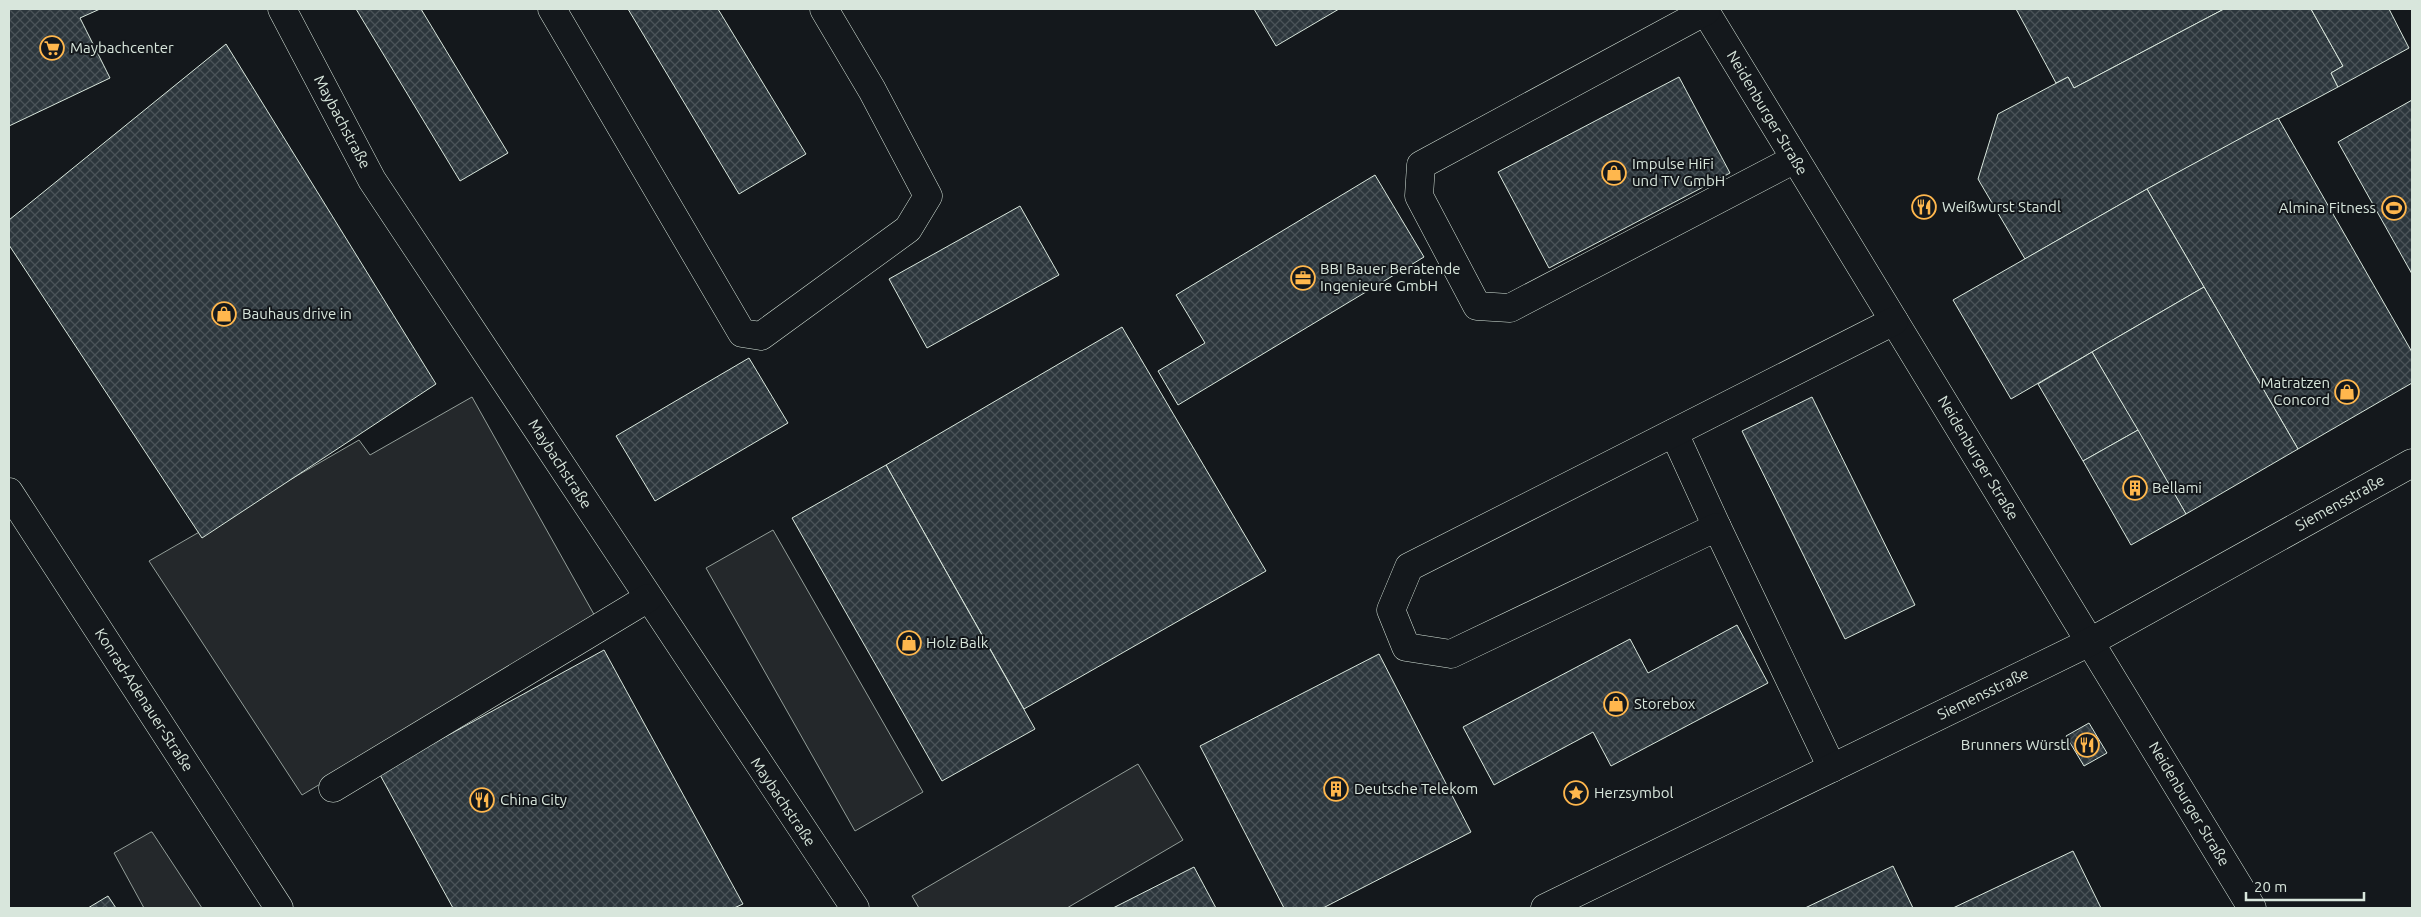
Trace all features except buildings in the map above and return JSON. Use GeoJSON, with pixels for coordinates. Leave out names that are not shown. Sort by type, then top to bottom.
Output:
{"type":"FeatureCollection","features":[{"type":"Feature","properties":{"kind":"street","name":"Maybachstraße"},"geometry":{"type":"LineString","coordinates":[[282,9],[372,180],[855,908]]}},
{"type":"Feature","properties":{"kind":"street"},"geometry":{"type":"LineString","coordinates":[[552,9],[742,333],[761,336],[908,229],[928,196],[872,90],[824,9]]}},
{"type":"Feature","properties":{"kind":"street"},"geometry":{"type":"LineString","coordinates":[[1705,10],[1421,165],[1419,196],[1478,306],[1510,308],[1796,159]]}},
{"type":"Feature","properties":{"kind":"street","name":"Neidenburger Straße"},"geometry":{"type":"LineString","coordinates":[[1705,10],[2252,908]]}},
{"type":"Feature","properties":{"kind":"street"},"geometry":{"type":"LineString","coordinates":[[1717,526],[1451,654],[1406,647],[1391,610],[1409,567],[1894,321]]}},
{"type":"Feature","properties":{"kind":"street"},"geometry":{"type":"LineString","coordinates":[[1674,433],[1832,768]]}},
{"type":"Feature","properties":{"kind":"street","name":"Siemensstraße"},"geometry":{"type":"LineString","coordinates":[[1545,908],[1574,902],[1832,768],[2090,642],[2412,463]]}},
{"type":"Feature","properties":{"kind":"street","name":"Konrad-Adenauer-Straße"},"geometry":{"type":"LineString","coordinates":[[9,492],[279,908]]}},
{"type":"Feature","properties":{"kind":"street"},"geometry":{"type":"LineString","coordinates":[[333,788],[648,598]]}},
{"type":"Feature","properties":{"kind":"shaded area"},"geometry":{"type":"Polygon","coordinates":[[[472,397],[596,618],[302,795],[149,561],[359,440],[370,455],[472,397]]]}},
{"type":"Feature","properties":{"kind":"shaded area"},"geometry":{"type":"Polygon","coordinates":[[[773,530],[923,792],[855,831],[706,568],[773,530]]]}},
{"type":"Feature","properties":{"kind":"shaded area"},"geometry":{"type":"Polygon","coordinates":[[[1138,764],[1183,840],[1067,908],[919,908],[912,896],[1138,764]]]}},
{"type":"Feature","properties":{"kind":"shaded area"},"geometry":{"type":"Polygon","coordinates":[[[151,832],[202,908],[144,908],[114,853],[151,832]]]}},
{"type":"Feature","properties":{"kind":"place","name":"Maybachcenter"},"geometry":{"type":"Point","coordinates":[52,48]}},
{"type":"Feature","properties":{"kind":"place","name":"Impulse HiFi und TV GmbH"},"geometry":{"type":"Point","coordinates":[1614,173]}},
{"type":"Feature","properties":{"kind":"place","name":"Weißwurst Standl"},"geometry":{"type":"Point","coordinates":[1924,207]}},
{"type":"Feature","properties":{"kind":"place","name":"Almina Fitness"},"geometry":{"type":"Point","coordinates":[2394,208]}},
{"type":"Feature","properties":{"kind":"place","name":"BBI Bauer Beratende Ingenieure GmbH"},"geometry":{"type":"Point","coordinates":[1303,278]}},
{"type":"Feature","properties":{"kind":"place","name":"Bauhaus drive in"},"geometry":{"type":"Point","coordinates":[224,314]}},
{"type":"Feature","properties":{"kind":"place","name":"Matratzen Concord"},"geometry":{"type":"Point","coordinates":[2347,392]}},
{"type":"Feature","properties":{"kind":"place","name":"Bellami"},"geometry":{"type":"Point","coordinates":[2135,488]}},
{"type":"Feature","properties":{"kind":"place","name":"Holz Balk"},"geometry":{"type":"Point","coordinates":[909,643]}},
{"type":"Feature","properties":{"kind":"place","name":"Storebox"},"geometry":{"type":"Point","coordinates":[1616,704]}},
{"type":"Feature","properties":{"kind":"place","name":"Brunners Würstl"},"geometry":{"type":"Point","coordinates":[2087,745]}},
{"type":"Feature","properties":{"kind":"place","name":"Deutsche Telekom"},"geometry":{"type":"Point","coordinates":[1336,789]}},
{"type":"Feature","properties":{"kind":"place","name":"Herzsymbol"},"geometry":{"type":"Point","coordinates":[1576,793]}},
{"type":"Feature","properties":{"kind":"place","name":"China City"},"geometry":{"type":"Point","coordinates":[482,800]}}]}
